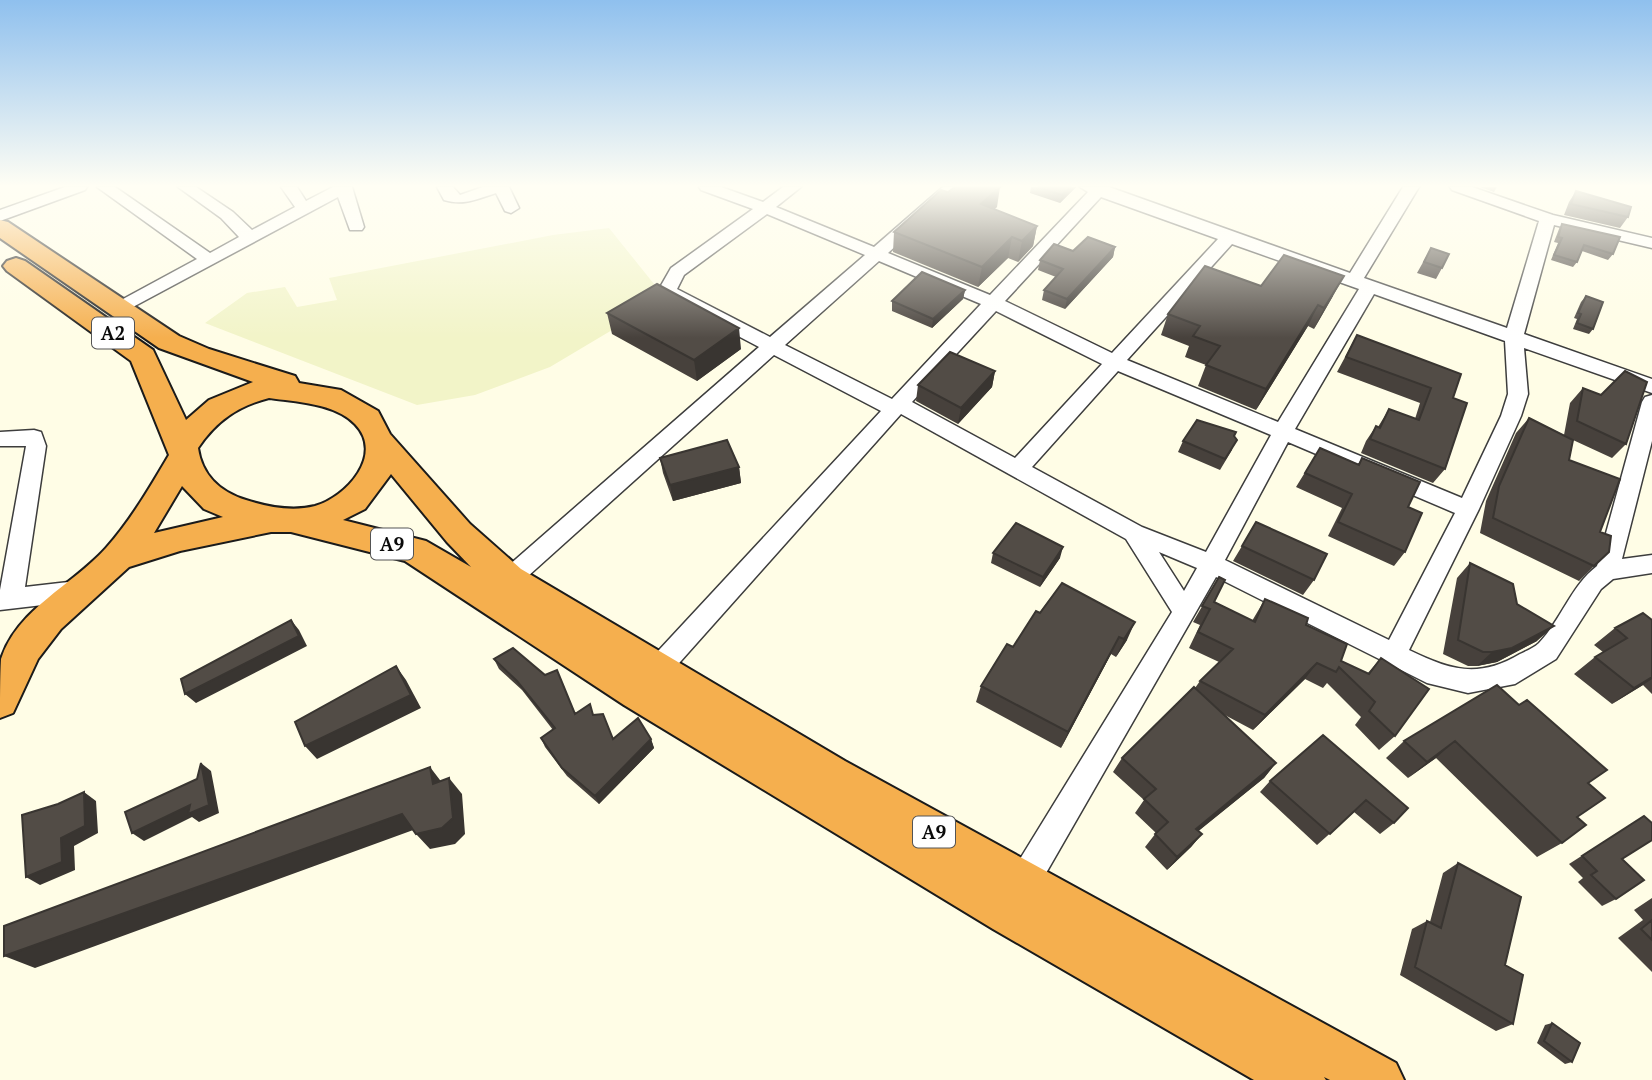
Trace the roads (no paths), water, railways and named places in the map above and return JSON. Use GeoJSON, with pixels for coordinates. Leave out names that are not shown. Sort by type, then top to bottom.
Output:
{"type":"FeatureCollection","features":[{"type":"Feature","properties":{"kind":"highway","name":"A2"},"geometry":{"type":"LineString","coordinates":[[15,237],[169,342],[199,355],[343,400],[374,426],[383,442],[382,458],[375,477],[361,495],[343,508],[321,518],[283,521],[179,538],[117,558]]}},
{"type":"Feature","properties":{"kind":"highway","name":"A2"},"geometry":{"type":"LineString","coordinates":[[0,255],[143,356],[184,451],[188,470],[214,500],[238,513],[283,521]]}},
{"type":"Feature","properties":{"kind":"highway","name":"A2"},"geometry":{"type":"LineString","coordinates":[[0,701],[24,649],[48,619],[117,558],[154,508],[204,418],[221,404],[240,394],[269,388],[301,388]]}},
{"type":"Feature","properties":{"kind":"highway","name":"A9"},"geometry":{"type":"LineString","coordinates":[[383,442],[442,513],[509,579],[655,672],[1023,883],[1379,1080]]}},
{"type":"Feature","properties":{"kind":"highway","name":"A9"},"geometry":{"type":"LineString","coordinates":[[283,521],[414,550],[438,563],[637,693],[1009,913],[1301,1080]]}},
{"type":"Feature","properties":{"kind":"street"},"geometry":{"type":"LineString","coordinates":[[177,237],[209,260]]}},
{"type":"Feature","properties":{"kind":"street"},"geometry":{"type":"LineString","coordinates":[[118,309],[248,237]]}},
{"type":"Feature","properties":{"kind":"street"},"geometry":{"type":"LineString","coordinates":[[725,237],[677,272],[668,289],[770,347],[1018,469],[1134,533],[1210,563],[1436,675],[1468,682],[1506,676],[1547,651],[1593,582],[1607,571],[1652,564]]}},
{"type":"Feature","properties":{"kind":"street"},"geometry":{"type":"LineString","coordinates":[[836,237],[994,303],[1116,363],[1468,509]]}},
{"type":"Feature","properties":{"kind":"street"},"geometry":{"type":"LineString","coordinates":[[509,579],[894,237]]}},
{"type":"Feature","properties":{"kind":"street"},"geometry":{"type":"LineString","coordinates":[[655,672],[1052,237]]}},
{"type":"Feature","properties":{"kind":"street"},"geometry":{"type":"LineString","coordinates":[[1018,469],[1227,237]]}},
{"type":"Feature","properties":{"kind":"street"},"geometry":{"type":"LineString","coordinates":[[1228,237],[1652,386]]}},
{"type":"Feature","properties":{"kind":"street"},"geometry":{"type":"LineString","coordinates":[[1023,883],[1185,612],[1385,237]]}},
{"type":"Feature","properties":{"kind":"street"},"geometry":{"type":"LineString","coordinates":[[1394,655],[1468,509],[1511,416],[1518,394],[1514,337],[1543,237]]}},
{"type":"Feature","properties":{"kind":"street"},"geometry":{"type":"LineString","coordinates":[[1628,237],[1652,243]]}},
{"type":"Feature","properties":{"kind":"street"},"geometry":{"type":"LineString","coordinates":[[1607,571],[1652,402]]}},
{"type":"Feature","properties":{"kind":"street"},"geometry":{"type":"LineString","coordinates":[[0,439],[34,438],[36,446],[6,599],[78,591]]}},
{"type":"Feature","properties":{"kind":"street"},"geometry":{"type":"LineString","coordinates":[[1134,533],[1185,612]]}}]}
